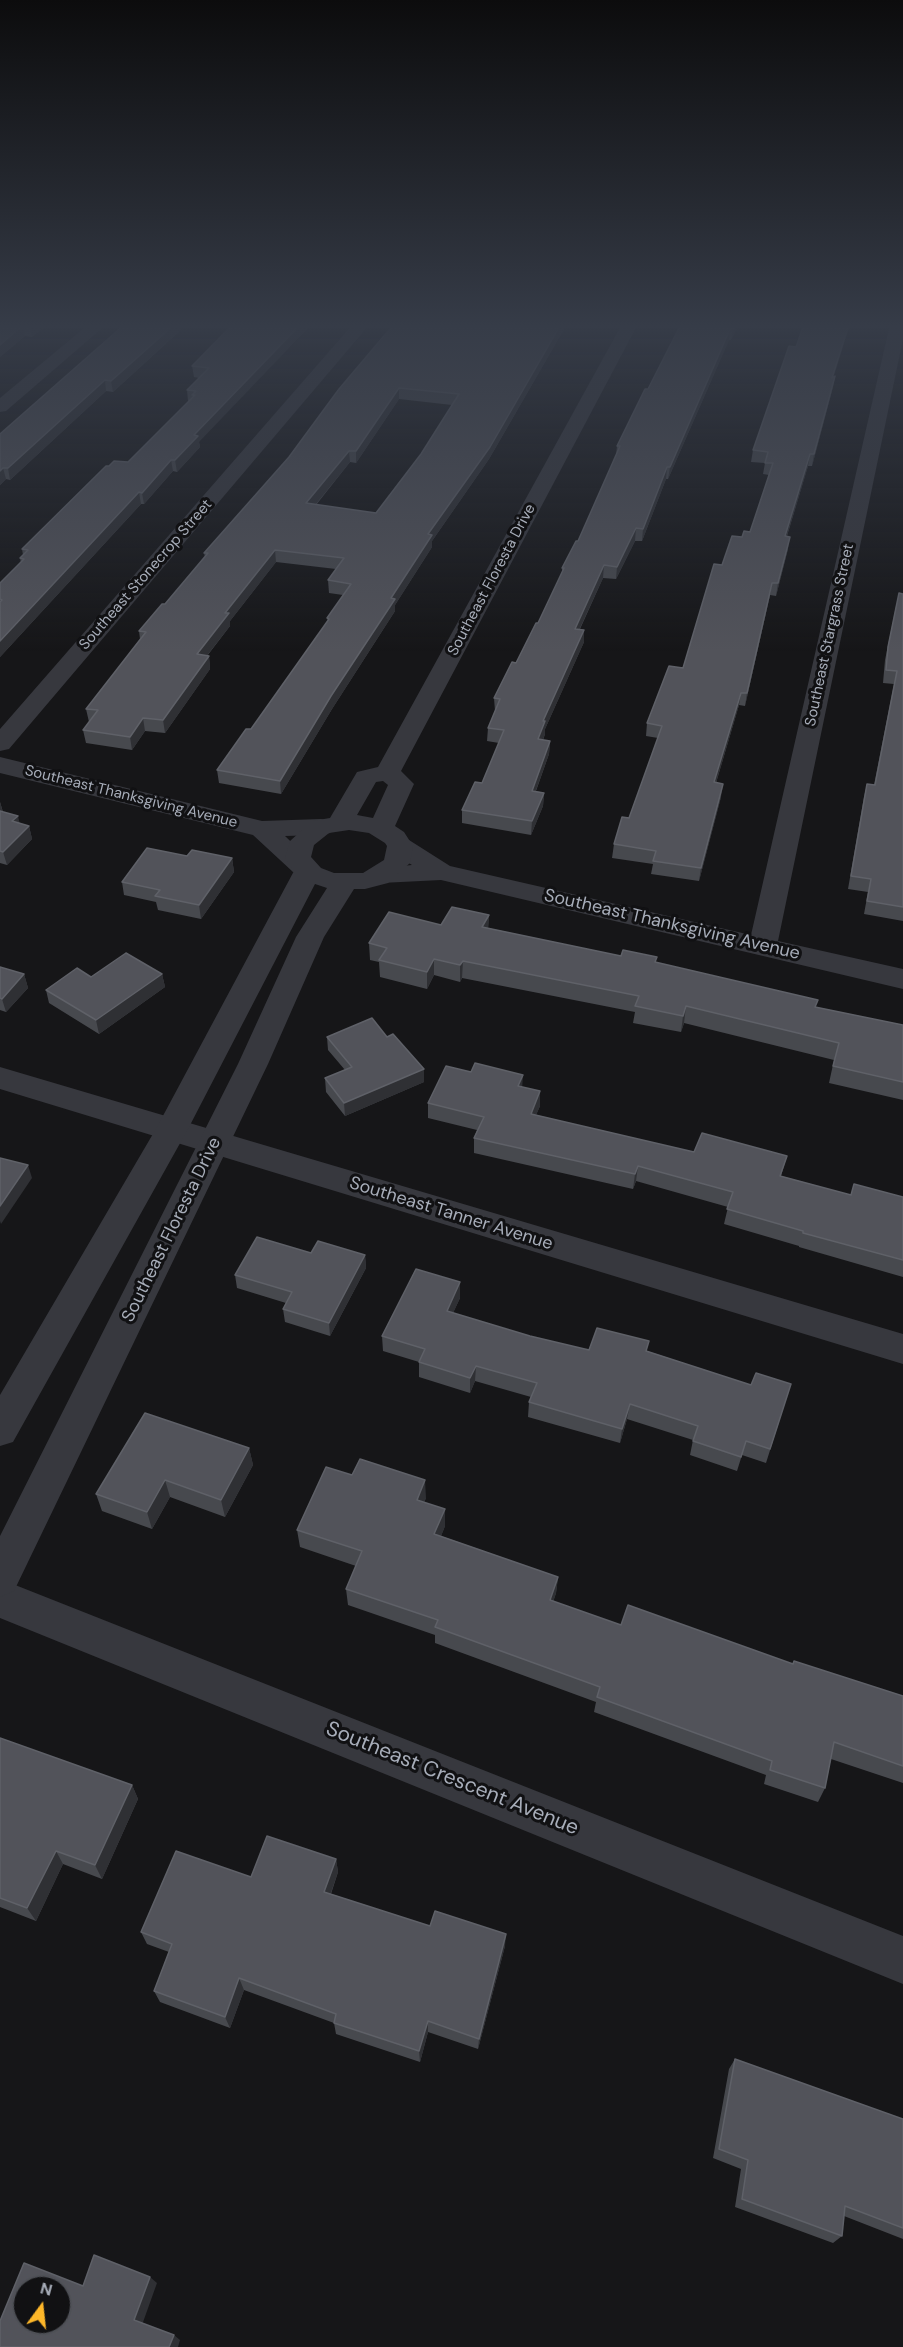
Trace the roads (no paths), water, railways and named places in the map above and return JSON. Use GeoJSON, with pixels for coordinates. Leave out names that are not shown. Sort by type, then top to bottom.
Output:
{"type":"FeatureCollection","features":[{"type":"Feature","properties":{"kind":"street","name":"Southeast Stonecrop Street"},"geometry":{"type":"LineString","coordinates":[[0,744],[268,434]]}},
{"type":"Feature","properties":{"kind":"street","name":"Southeast Floresta Drive"},"geometry":{"type":"LineString","coordinates":[[388,772],[571,434]]}},
{"type":"Feature","properties":{"kind":"street","name":"Southeast Stargrass Street"},"geometry":{"type":"LineString","coordinates":[[763,945],[874,434]]}},
{"type":"Feature","properties":{"kind":"street","name":"Southeast Thanksgiving Avenue"},"geometry":{"type":"LineString","coordinates":[[0,765],[262,829],[331,825]]}},
{"type":"Feature","properties":{"kind":"street"},"geometry":{"type":"LineString","coordinates":[[331,825],[366,777],[388,772],[402,784],[390,837],[397,863],[381,875],[365,881],[344,883],[322,879],[305,869],[298,858],[299,849],[311,833],[331,825],[363,823],[390,837]]}},
{"type":"Feature","properties":{"kind":"street","name":"Southeast Thanksgiving Avenue"},"geometry":{"type":"LineString","coordinates":[[262,829],[305,869]]}},
{"type":"Feature","properties":{"kind":"street","name":"Southeast Thanksgiving Avenue"},"geometry":{"type":"LineString","coordinates":[[390,837],[441,872]]}},
{"type":"Feature","properties":{"kind":"street"},"geometry":{"type":"LineString","coordinates":[[0,1430],[172,1129],[305,869]]}},
{"type":"Feature","properties":{"kind":"street","name":"Southeast Thanksgiving Avenue"},"geometry":{"type":"LineString","coordinates":[[381,875],[441,872],[903,979]]}},
{"type":"Feature","properties":{"kind":"street","name":"Southeast Floresta Drive"},"geometry":{"type":"LineString","coordinates":[[0,1578],[216,1143],[310,938],[344,883]]}},
{"type":"Feature","properties":{"kind":"street","name":"Southeast Tanner Avenue"},"geometry":{"type":"LineString","coordinates":[[0,1077],[903,1349]]}},
{"type":"Feature","properties":{"kind":"street","name":"Southeast Crescent Avenue"},"geometry":{"type":"LineString","coordinates":[[0,1598],[903,1960]]}}]}
